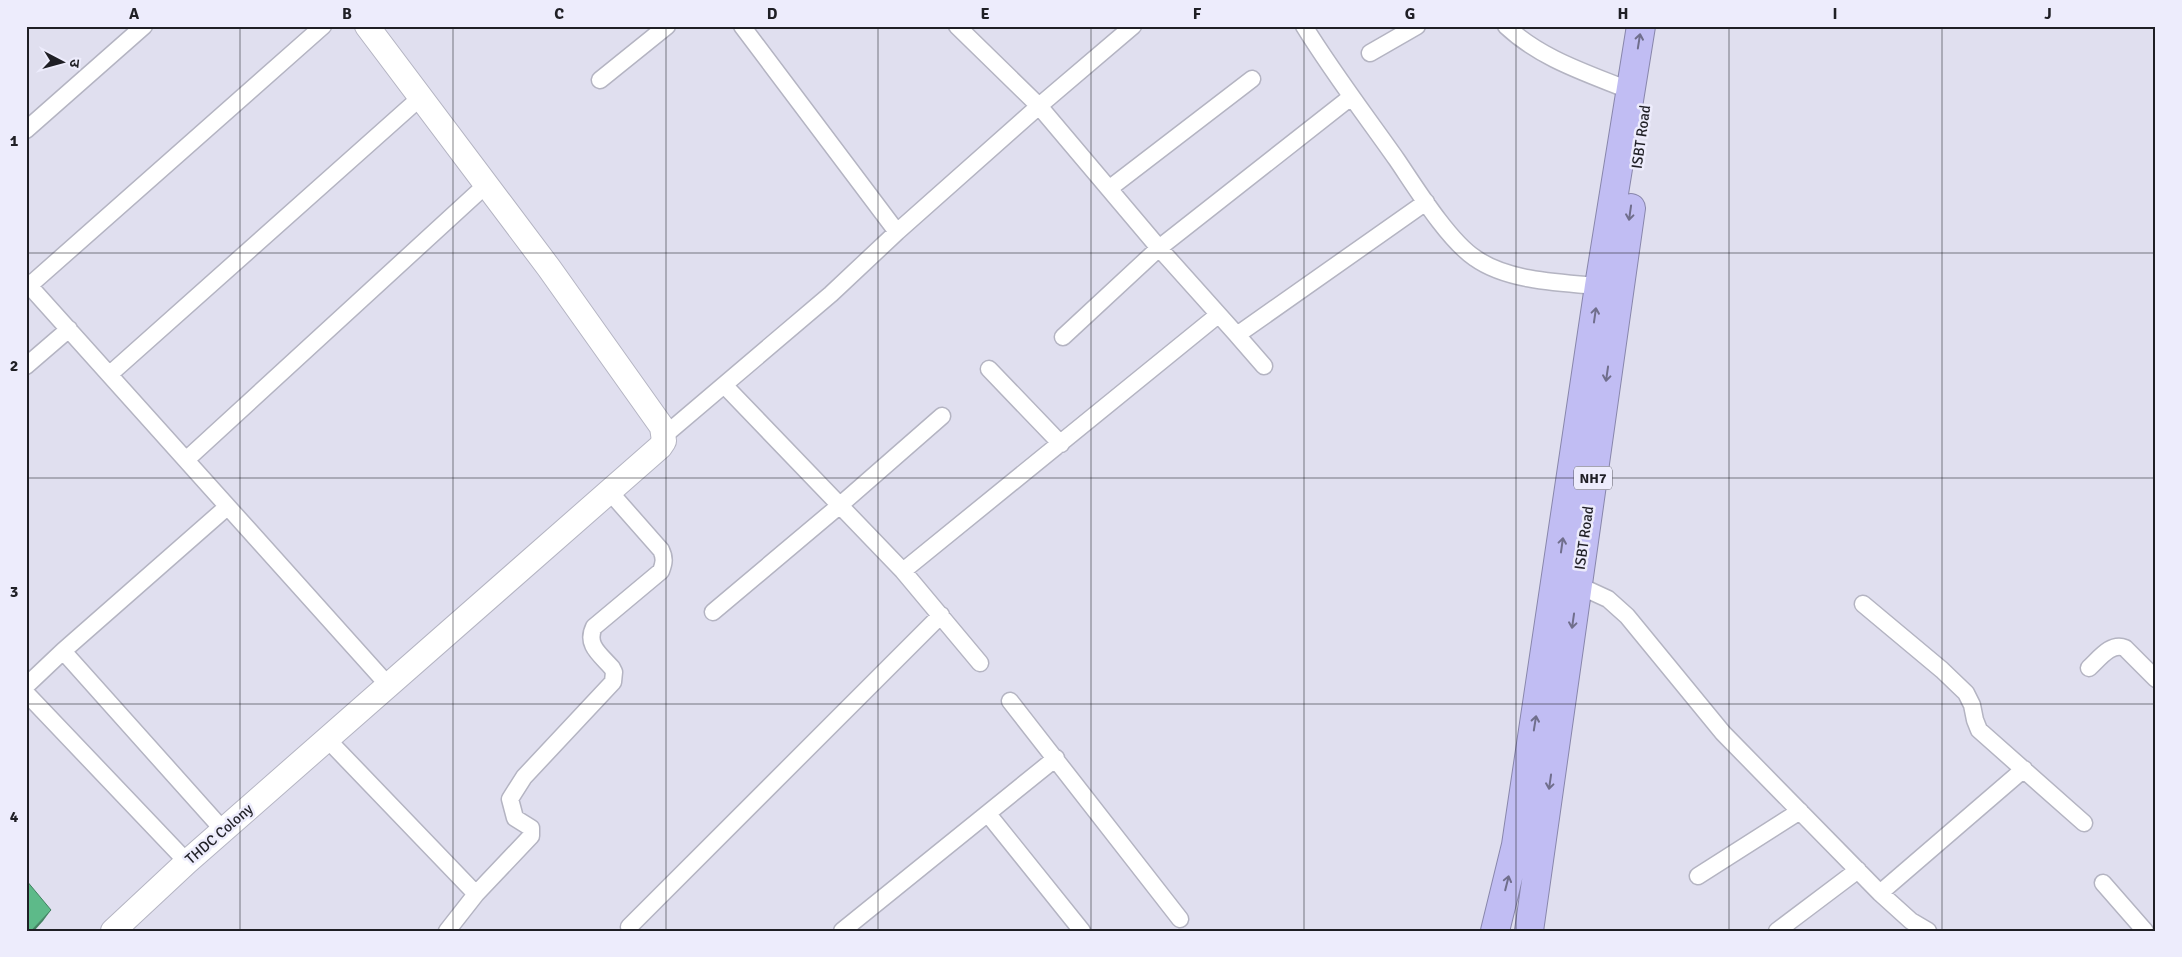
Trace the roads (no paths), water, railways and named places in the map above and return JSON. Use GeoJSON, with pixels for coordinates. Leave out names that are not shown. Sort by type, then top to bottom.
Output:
{"type":"FeatureCollection","features":[{"type":"Feature","properties":{"kind":"highway","name":"NH7"},"geometry":{"type":"LineString","coordinates":[[1495,931],[1516,845],[1567,581],[1600,286],[1626,176],[1631,91],[1642,26]]}},
{"type":"Feature","properties":{"kind":"highway","name":"ISBT Road"},"geometry":{"type":"LineString","coordinates":[[1529,931],[1567,581],[1626,176],[1660,26]]}},
{"type":"Feature","properties":{"kind":"street"},"geometry":{"type":"LineString","coordinates":[[26,130],[143,26]]}},
{"type":"Feature","properties":{"kind":"street"},"geometry":{"type":"LineString","coordinates":[[324,26],[28,284],[388,685]]}},
{"type":"Feature","properties":{"kind":"street"},"geometry":{"type":"LineString","coordinates":[[367,26],[550,268],[651,411],[665,435],[831,294],[897,232],[1039,106],[1133,26]]}},
{"type":"Feature","properties":{"kind":"street"},"geometry":{"type":"LineString","coordinates":[[600,80],[667,26]]}},
{"type":"Feature","properties":{"kind":"street"},"geometry":{"type":"LineString","coordinates":[[957,26],[1039,106],[1159,248],[1264,366]]}},
{"type":"Feature","properties":{"kind":"street"},"geometry":{"type":"LineString","coordinates":[[1304,26],[1351,97],[1426,202],[1474,258],[1487,265],[1545,282],[1600,286]]}},
{"type":"Feature","properties":{"kind":"street"},"geometry":{"type":"LineString","coordinates":[[1370,53],[1417,26]]}},
{"type":"Feature","properties":{"kind":"street"},"geometry":{"type":"LineString","coordinates":[[1506,26],[1531,47],[1551,58],[1631,91]]}},
{"type":"Feature","properties":{"kind":"street"},"geometry":{"type":"LineString","coordinates":[[747,28],[897,232]]}},
{"type":"Feature","properties":{"kind":"street"},"geometry":{"type":"LineString","coordinates":[[1110,188],[1252,79]]}},
{"type":"Feature","properties":{"kind":"street"},"geometry":{"type":"LineString","coordinates":[[110,374],[421,97]]}},
{"type":"Feature","properties":{"kind":"street"},"geometry":{"type":"LineString","coordinates":[[1063,337],[1159,248],[1351,97]]}},
{"type":"Feature","properties":{"kind":"street"},"geometry":{"type":"LineString","coordinates":[[186,460],[487,184]]}},
{"type":"Feature","properties":{"kind":"street"},"geometry":{"type":"LineString","coordinates":[[1237,335],[1426,202]]}},
{"type":"Feature","properties":{"kind":"street"},"geometry":{"type":"LineString","coordinates":[[903,571],[1218,316]]}},
{"type":"Feature","properties":{"kind":"street"},"geometry":{"type":"LineString","coordinates":[[26,366],[69,329]]}},
{"type":"Feature","properties":{"kind":"street"},"geometry":{"type":"LineString","coordinates":[[989,369],[1061,444]]}},
{"type":"Feature","properties":{"kind":"street"},"geometry":{"type":"LineString","coordinates":[[725,386],[903,571],[980,663]]}},
{"type":"Feature","properties":{"kind":"street"},"geometry":{"type":"LineString","coordinates":[[712,612],[839,506],[942,416]]}},
{"type":"Feature","properties":{"kind":"street","name":"THDC Colony"},"geometry":{"type":"LineString","coordinates":[[113,931],[187,862],[660,447],[665,435]]}},
{"type":"Feature","properties":{"kind":"street"},"geometry":{"type":"LineString","coordinates":[[447,931],[476,894],[531,836],[531,828],[515,818],[510,799],[519,784],[613,682],[612,668],[592,645],[590,636],[594,627],[661,571],[664,564],[661,550],[609,491]]}},
{"type":"Feature","properties":{"kind":"street"},"geometry":{"type":"LineString","coordinates":[[26,686],[63,651],[228,507]]}},
{"type":"Feature","properties":{"kind":"street"},"geometry":{"type":"LineString","coordinates":[[1567,581],[1608,599],[1628,616],[1658,656],[1723,733],[1880,893],[1911,921],[1928,931]]}},
{"type":"Feature","properties":{"kind":"street"},"geometry":{"type":"LineString","coordinates":[[1863,604],[1942,670],[1966,693],[1972,705],[1979,730],[2084,823]]}},
{"type":"Feature","properties":{"kind":"street"},"geometry":{"type":"LineString","coordinates":[[629,930],[941,615]]}},
{"type":"Feature","properties":{"kind":"street"},"geometry":{"type":"LineString","coordinates":[[2089,668],[2111,648],[2119,646],[2125,648],[2156,679]]}},
{"type":"Feature","properties":{"kind":"street"},"geometry":{"type":"LineString","coordinates":[[63,651],[224,831]]}},
{"type":"Feature","properties":{"kind":"street"},"geometry":{"type":"LineString","coordinates":[[26,693],[187,862]]}},
{"type":"Feature","properties":{"kind":"street"},"geometry":{"type":"LineString","coordinates":[[1010,701],[1180,919]]}},
{"type":"Feature","properties":{"kind":"street"},"geometry":{"type":"LineString","coordinates":[[328,740],[476,894]]}},
{"type":"Feature","properties":{"kind":"street"},"geometry":{"type":"LineString","coordinates":[[842,931],[1056,758]]}},
{"type":"Feature","properties":{"kind":"street"},"geometry":{"type":"LineString","coordinates":[[1880,893],[2024,769]]}},
{"type":"Feature","properties":{"kind":"street"},"geometry":{"type":"LineString","coordinates":[[1698,876],[1800,811]]}},
{"type":"Feature","properties":{"kind":"street"},"geometry":{"type":"LineString","coordinates":[[988,814],[1082,931]]}},
{"type":"Feature","properties":{"kind":"street"},"geometry":{"type":"LineString","coordinates":[[1776,931],[1858,870]]}},
{"type":"Feature","properties":{"kind":"street"},"geometry":{"type":"LineString","coordinates":[[2104,883],[2145,931]]}},
{"type":"Feature","properties":{"kind":"street"},"geometry":{"type":"LineString","coordinates":[[2153,931],[2156,928]]}}]}
